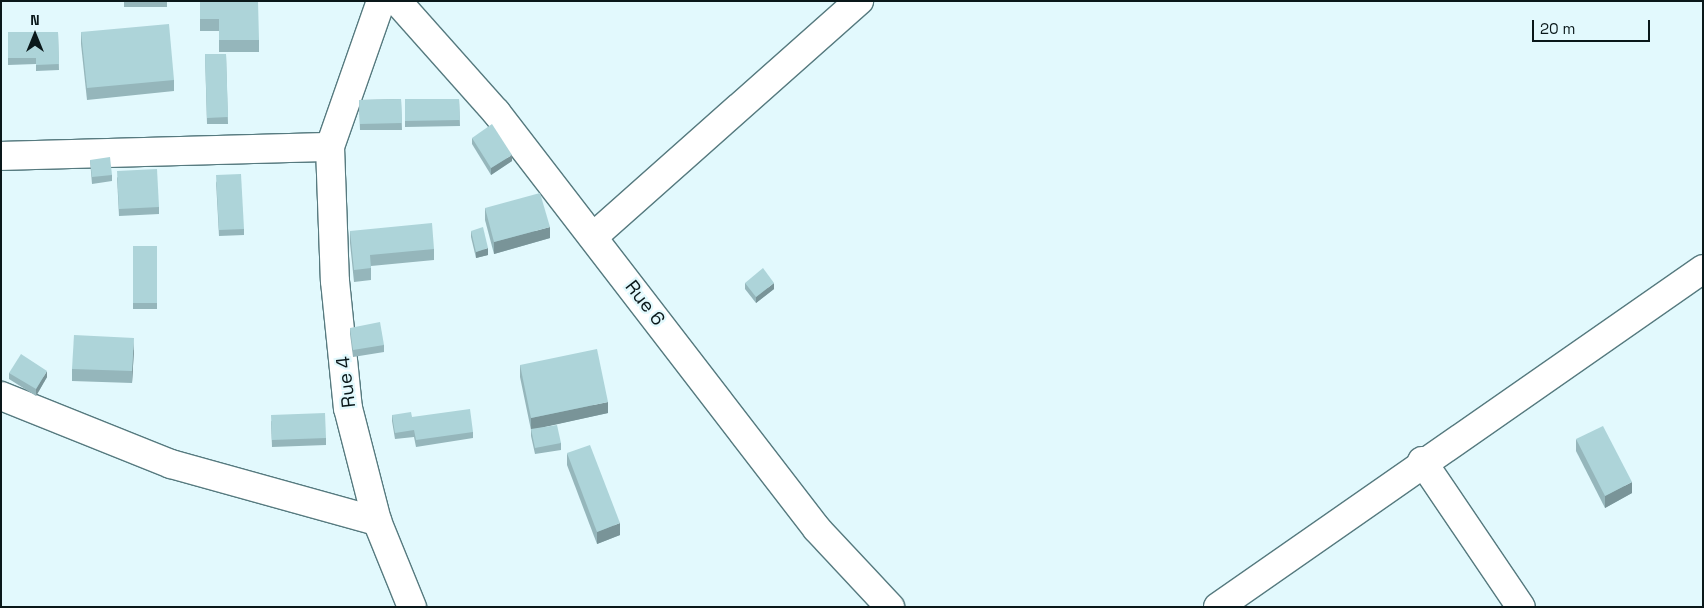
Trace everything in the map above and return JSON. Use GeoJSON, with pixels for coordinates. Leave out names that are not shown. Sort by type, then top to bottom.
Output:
{"type":"FeatureCollection","features":[{"type":"Feature","properties":{"kind":"street"},"geometry":{"type":"LineString","coordinates":[[1,156],[330,147],[381,1]]}},
{"type":"Feature","properties":{"kind":"street","name":"Rue 6"},"geometry":{"type":"LineString","coordinates":[[397,1],[496,112],[817,529],[890,607]]}},
{"type":"Feature","properties":{"kind":"street"},"geometry":{"type":"LineString","coordinates":[[593,237],[858,1]]}},
{"type":"Feature","properties":{"kind":"street","name":"Rue 4"},"geometry":{"type":"LineString","coordinates":[[330,147],[335,281],[348,408],[377,521],[412,607]]}},
{"type":"Feature","properties":{"kind":"street"},"geometry":{"type":"LineString","coordinates":[[1218,607],[1422,461],[1703,269]]}},
{"type":"Feature","properties":{"kind":"street"},"geometry":{"type":"LineString","coordinates":[[1,396],[171,464],[377,521]]}},
{"type":"Feature","properties":{"kind":"street"},"geometry":{"type":"LineString","coordinates":[[1422,461],[1521,607]]}},
{"type":"Feature","properties":{"kind":"building"},"geometry":{"type":"Polygon","coordinates":[[[200,1],[258,1],[259,40],[219,40],[219,19],[200,19],[200,1]]]}},
{"type":"Feature","properties":{"kind":"building"},"geometry":{"type":"Polygon","coordinates":[[[169,24],[174,80],[87,88],[81,32],[169,24]]]}},
{"type":"Feature","properties":{"kind":"building"},"geometry":{"type":"Polygon","coordinates":[[[8,32],[58,32],[59,64],[36,65],[36,58],[8,58],[8,32]]]}},
{"type":"Feature","properties":{"kind":"building"},"geometry":{"type":"Polygon","coordinates":[[[205,54],[226,54],[228,117],[207,118],[205,54]]]}},
{"type":"Feature","properties":{"kind":"building"},"geometry":{"type":"Polygon","coordinates":[[[401,99],[402,123],[360,124],[359,100],[401,99]]]}},
{"type":"Feature","properties":{"kind":"building"},"geometry":{"type":"Polygon","coordinates":[[[405,99],[459,99],[460,120],[405,121],[405,99]]]}},
{"type":"Feature","properties":{"kind":"building"},"geometry":{"type":"Polygon","coordinates":[[[492,124],[512,155],[491,168],[472,138],[492,124]]]}},
{"type":"Feature","properties":{"kind":"building"},"geometry":{"type":"Polygon","coordinates":[[[110,157],[112,175],[92,177],[90,160],[110,157]]]}},
{"type":"Feature","properties":{"kind":"building"},"geometry":{"type":"Polygon","coordinates":[[[157,169],[159,207],[119,209],[117,171],[157,169]]]}},
{"type":"Feature","properties":{"kind":"building"},"geometry":{"type":"Polygon","coordinates":[[[241,174],[244,229],[219,230],[216,175],[241,174]]]}},
{"type":"Feature","properties":{"kind":"building"},"geometry":{"type":"Polygon","coordinates":[[[540,193],[550,227],[494,242],[485,208],[540,193]]]}},
{"type":"Feature","properties":{"kind":"building"},"geometry":{"type":"Polygon","coordinates":[[[432,223],[434,249],[370,255],[371,268],[354,270],[350,231],[432,223]]]}},
{"type":"Feature","properties":{"kind":"building"},"geometry":{"type":"Polygon","coordinates":[[[483,227],[488,248],[476,252],[471,231],[483,227]]]}},
{"type":"Feature","properties":{"kind":"building"},"geometry":{"type":"Polygon","coordinates":[[[133,246],[157,246],[157,303],[133,303],[133,246]]]}},
{"type":"Feature","properties":{"kind":"building"},"geometry":{"type":"Polygon","coordinates":[[[763,268],[774,283],[756,297],[745,283],[763,268]]]}},
{"type":"Feature","properties":{"kind":"building"},"geometry":{"type":"Polygon","coordinates":[[[380,322],[384,345],[353,350],[350,328],[380,322]]]}},
{"type":"Feature","properties":{"kind":"building"},"geometry":{"type":"Polygon","coordinates":[[[74,335],[134,338],[132,371],[72,369],[74,335]]]}},
{"type":"Feature","properties":{"kind":"building"},"geometry":{"type":"Polygon","coordinates":[[[597,349],[608,402],[531,418],[520,365],[597,349]]]}},
{"type":"Feature","properties":{"kind":"building"},"geometry":{"type":"Polygon","coordinates":[[[21,354],[47,371],[36,389],[9,373],[21,354]]]}},
{"type":"Feature","properties":{"kind":"building"},"geometry":{"type":"Polygon","coordinates":[[[470,409],[473,432],[416,440],[414,430],[395,433],[392,415],[411,412],[412,417],[470,409]]]}},
{"type":"Feature","properties":{"kind":"building"},"geometry":{"type":"Polygon","coordinates":[[[325,413],[326,438],[272,440],[271,415],[325,413]]]}},
{"type":"Feature","properties":{"kind":"building"},"geometry":{"type":"Polygon","coordinates":[[[557,425],[561,443],[535,448],[531,429],[557,425]]]}},
{"type":"Feature","properties":{"kind":"building"},"geometry":{"type":"Polygon","coordinates":[[[1603,426],[1632,482],[1605,496],[1576,439],[1603,426]]]}},
{"type":"Feature","properties":{"kind":"building"},"geometry":{"type":"Polygon","coordinates":[[[590,445],[620,523],[597,532],[567,453],[590,445]]]}}]}
